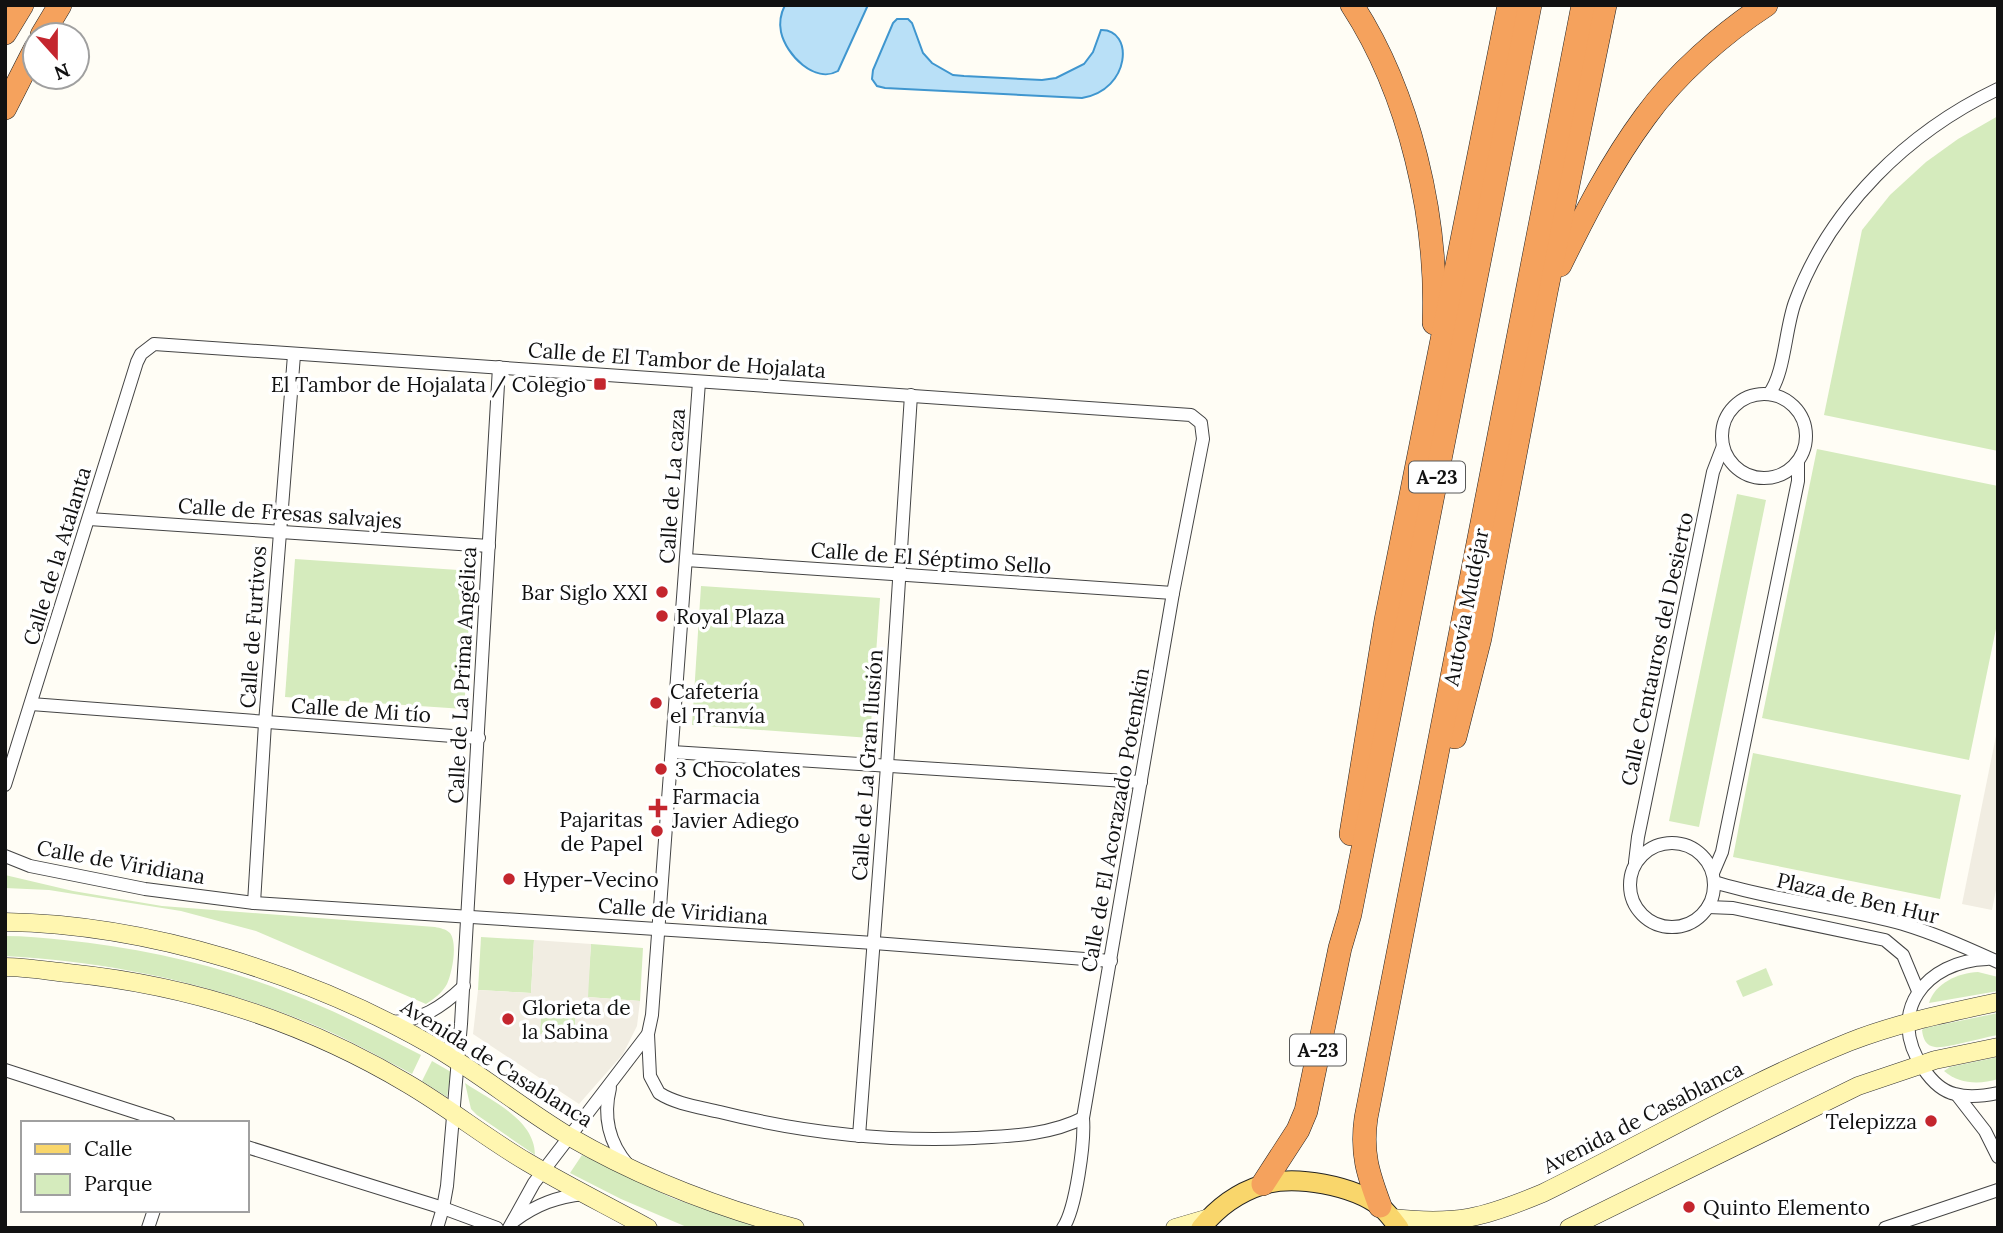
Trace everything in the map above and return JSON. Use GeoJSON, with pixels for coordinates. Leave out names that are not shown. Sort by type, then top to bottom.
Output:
{"type":"FeatureCollection","features":[{"type":"Feature","properties":{"kind":"highway"},"geometry":{"type":"LineString","coordinates":[[5,33],[22,5]]}},
{"type":"Feature","properties":{"kind":"highway"},"geometry":{"type":"LineString","coordinates":[[50,21],[60,5]]}},
{"type":"Feature","properties":{"kind":"highway"},"geometry":{"type":"LineString","coordinates":[[1352,5],[1389,74],[1411,140],[1428,211],[1435,290],[1433,346],[1422,437]]}},
{"type":"Feature","properties":{"kind":"highway"},"geometry":{"type":"LineString","coordinates":[[1340,948],[1346,858],[1386,620],[1509,5]]}},
{"type":"Feature","properties":{"kind":"highway","name":"A-23"},"geometry":{"type":"LineString","coordinates":[[1264,1184],[1298,1130],[1306,1111],[1340,948],[1350,915],[1531,5]]}},
{"type":"Feature","properties":{"kind":"highway","name":"Autovía Mudéjar"},"geometry":{"type":"LineString","coordinates":[[1390,1217],[1367,1172],[1363,1140],[1583,5]]}},
{"type":"Feature","properties":{"kind":"highway"},"geometry":{"type":"LineString","coordinates":[[1413,878],[1427,849],[1480,638],[1546,292],[1605,5]]}},
{"type":"Feature","properties":{"kind":"highway"},"geometry":{"type":"LineString","coordinates":[[1546,292],[1610,168],[1646,115],[1695,61],[1766,5]]}},
{"type":"Feature","properties":{"kind":"highway"},"geometry":{"type":"LineString","coordinates":[[5,108],[21,77]]}},
{"type":"Feature","properties":{"kind":"main road","name":"Avenida de Casablanca"},"geometry":{"type":"LineString","coordinates":[[5,922],[50,925],[179,945],[247,964],[312,988],[388,1022],[458,1061],[570,1136],[633,1170],[713,1204],[795,1228]]}},
{"type":"Feature","properties":{"kind":"main road"},"geometry":{"type":"LineString","coordinates":[[5,967],[100,976],[197,995],[238,1007],[306,1034],[376,1066],[454,1112],[543,1171],[648,1228]]}},
{"type":"Feature","properties":{"kind":"main road","name":"Avenida de Casablanca"},"geometry":{"type":"LineString","coordinates":[[1390,1217],[1451,1222],[1502,1210],[1562,1184],[1798,1065],[1850,1042],[1908,1022],[1998,1002]]}},
{"type":"Feature","properties":{"kind":"main road"},"geometry":{"type":"LineString","coordinates":[[1569,1228],[1830,1098],[1920,1065],[1998,1047]]}},
{"type":"Feature","properties":{"kind":"main road"},"geometry":{"type":"LineString","coordinates":[[1175,1228],[1205,1223],[1231,1199],[1264,1184],[1292,1180],[1315,1182],[1352,1192],[1390,1217]]}},
{"type":"Feature","properties":{"kind":"street"},"geometry":{"type":"LineString","coordinates":[[1769,394],[1777,382],[1787,329],[1800,288],[1826,239],[1848,207],[1877,175],[1923,134],[1949,115],[1998,89]]}},
{"type":"Feature","properties":{"kind":"street","name":"Calle de El Tambor de Hojalata"},"geometry":{"type":"LineString","coordinates":[[154,344],[1182,413],[1197,418]]}},
{"type":"Feature","properties":{"kind":"street","name":"Calle de la Atalanta"},"geometry":{"type":"LineString","coordinates":[[5,785],[137,362],[141,354],[154,344]]}},
{"type":"Feature","properties":{"kind":"street","name":"Calle de Furtivos"},"geometry":{"type":"LineString","coordinates":[[254,903],[293,355]]}},
{"type":"Feature","properties":{"kind":"street","name":"Calle de La Prima Angélica"},"geometry":{"type":"LineString","coordinates":[[437,1228],[443,1208],[454,1112],[464,986],[499,367]]}},
{"type":"Feature","properties":{"kind":"street","name":"Calle de La caza"},"geometry":{"type":"LineString","coordinates":[[659,929],[699,382]]}},
{"type":"Feature","properties":{"kind":"street"},"geometry":{"type":"LineString","coordinates":[[1714,878],[1708,862],[1700,853],[1678,842],[1665,842],[1654,846],[1635,862],[1630,874],[1629,888],[1632,901],[1649,921],[1674,927],[1688,924],[1708,907],[1723,852],[1798,481],[1798,463],[1806,443],[1804,419],[1793,404],[1785,399],[1769,394],[1747,397],[1731,410],[1722,428],[1723,446],[1732,464],[1750,476],[1760,478],[1781,475],[1798,463]]}},
{"type":"Feature","properties":{"kind":"street","name":"Calle de La Gran Ilusión"},"geometry":{"type":"LineString","coordinates":[[859,1136],[911,395]]}},
{"type":"Feature","properties":{"kind":"street","name":"Calle de El Acorazado Potemkin"},"geometry":{"type":"LineString","coordinates":[[1063,1228],[1071,1210],[1084,1133],[1083,1118],[1173,593],[1203,439],[1201,423],[1197,418]]}},
{"type":"Feature","properties":{"kind":"street","name":"Calle Centauros del Desierto"},"geometry":{"type":"LineString","coordinates":[[1635,862],[1713,472],[1723,446]]}},
{"type":"Feature","properties":{"kind":"street","name":"Calle de Fresas salvajes"},"geometry":{"type":"LineString","coordinates":[[89,519],[489,546]]}},
{"type":"Feature","properties":{"kind":"street","name":"Calle de El Séptimo Sello"},"geometry":{"type":"LineString","coordinates":[[686,560],[1173,593]]}},
{"type":"Feature","properties":{"kind":"street","name":"Calle de Mi tío"},"geometry":{"type":"LineString","coordinates":[[31,704],[479,737]]}},
{"type":"Feature","properties":{"kind":"street"},"geometry":{"type":"LineString","coordinates":[[672,752],[1141,782]]}},
{"type":"Feature","properties":{"kind":"street","name":"Calle de Viridiana"},"geometry":{"type":"LineString","coordinates":[[5,856],[30,866],[145,889],[254,903],[1111,961]]}},
{"type":"Feature","properties":{"kind":"street","name":"Plaza de Ben Hur"},"geometry":{"type":"LineString","coordinates":[[1714,878],[1751,893],[1902,924],[1994,960]]}},
{"type":"Feature","properties":{"kind":"street","name":"Plaza de Ben Hur"},"geometry":{"type":"LineString","coordinates":[[1708,907],[1733,908],[1885,940],[1903,955],[1918,991]]}},
{"type":"Feature","properties":{"kind":"street"},"geometry":{"type":"LineString","coordinates":[[659,929],[649,1034],[650,1076],[653,1086],[666,1097],[755,1121],[859,1136],[919,1140],[998,1137],[1064,1127],[1083,1118]]}},
{"type":"Feature","properties":{"kind":"street"},"geometry":{"type":"LineString","coordinates":[[1994,960],[1953,964],[1933,976],[1918,991],[1908,1022],[1910,1041],[1920,1065],[1937,1085],[1957,1095],[1998,1093]]}},
{"type":"Feature","properties":{"kind":"street"},"geometry":{"type":"LineString","coordinates":[[388,1022],[419,1017],[436,1010],[464,986]]}},
{"type":"Feature","properties":{"kind":"street"},"geometry":{"type":"LineString","coordinates":[[510,1225],[543,1171],[649,1034]]}},
{"type":"Feature","properties":{"kind":"street"},"geometry":{"type":"LineString","coordinates":[[5,1070],[163,1121]]}},
{"type":"Feature","properties":{"kind":"street"},"geometry":{"type":"LineString","coordinates":[[611,1085],[607,1105],[608,1124],[618,1152],[633,1170]]}},
{"type":"Feature","properties":{"kind":"street"},"geometry":{"type":"LineString","coordinates":[[1957,1095],[1985,1131],[1998,1157]]}},
{"type":"Feature","properties":{"kind":"street"},"geometry":{"type":"LineString","coordinates":[[248,1147],[443,1208],[497,1228]]}},
{"type":"Feature","properties":{"kind":"street"},"geometry":{"type":"LineString","coordinates":[[1885,1228],[1998,1189]]}},
{"type":"Feature","properties":{"kind":"street"},"geometry":{"type":"LineString","coordinates":[[510,1225],[537,1206],[554,1199],[586,1194]]}},
{"type":"Feature","properties":{"kind":"green space"},"geometry":{"type":"Polygon","coordinates":[[[1998,116],[1998,451],[1824,415],[1862,230],[1890,195],[1926,162],[1958,139],[1998,116]]]}},
{"type":"Feature","properties":{"kind":"green space"},"geometry":{"type":"Polygon","coordinates":[[[1817,449],[1998,486],[1998,619],[1969,760],[1762,718],[1817,449]]]}},
{"type":"Feature","properties":{"kind":"green space"},"geometry":{"type":"Polygon","coordinates":[[[1737,494],[1766,500],[1699,827],[1669,821],[1737,494]]]}},
{"type":"Feature","properties":{"kind":"green space"},"geometry":{"type":"Polygon","coordinates":[[[295,559],[473,571],[464,709],[285,697],[295,559]]]}},
{"type":"Feature","properties":{"kind":"green space"},"geometry":{"type":"Polygon","coordinates":[[[701,586],[880,598],[870,738],[692,725],[701,586]]]}},
{"type":"Feature","properties":{"kind":"green space"},"geometry":{"type":"Polygon","coordinates":[[[1753,753],[1961,795],[1940,899],[1733,857],[1753,753]]]}},
{"type":"Feature","properties":{"kind":"green space"},"geometry":{"type":"Polygon","coordinates":[[[5,875],[73,891],[162,906],[437,927],[450,933],[452,938],[452,966],[445,987],[426,1004],[256,931],[181,911],[49,890],[5,888],[5,875]]]}},
{"type":"Feature","properties":{"kind":"green space"},"geometry":{"type":"Polygon","coordinates":[[[5,936],[122,948],[236,974],[308,1001],[421,1055],[412,1074],[326,1030],[287,1014],[209,989],[128,970],[5,956],[5,936]]]}},
{"type":"Feature","properties":{"kind":"green space"},"geometry":{"type":"Polygon","coordinates":[[[481,937],[534,940],[531,993],[478,990],[481,937]]]}},
{"type":"Feature","properties":{"kind":"green space"},"geometry":{"type":"Polygon","coordinates":[[[591,944],[643,948],[640,1001],[587,997],[591,944]]]}},
{"type":"Feature","properties":{"kind":"green space"},"geometry":{"type":"Polygon","coordinates":[[[1766,968],[1773,985],[1743,997],[1736,981],[1766,968]]]}},
{"type":"Feature","properties":{"kind":"green space"},"geometry":{"type":"Polygon","coordinates":[[[1978,972],[1998,977],[1998,991],[1929,1003],[1936,990],[1948,980],[1978,972]]]}},
{"type":"Feature","properties":{"kind":"green space"},"geometry":{"type":"Polygon","coordinates":[[[541,1010],[576,1012],[574,1036],[540,1034],[541,1010]]]}},
{"type":"Feature","properties":{"kind":"green space"},"geometry":{"type":"Polygon","coordinates":[[[1998,1013],[1998,1035],[1940,1047],[1929,1045],[1923,1036],[1922,1030],[1925,1028],[1998,1013]]]}},
{"type":"Feature","properties":{"kind":"green space"},"geometry":{"type":"Polygon","coordinates":[[[1998,1057],[1998,1079],[1991,1081],[1963,1081],[1944,1071],[1950,1067],[1998,1057]]]}},
{"type":"Feature","properties":{"kind":"green space"},"geometry":{"type":"Polygon","coordinates":[[[432,1061],[451,1072],[447,1097],[422,1081],[432,1061]]]}},
{"type":"Feature","properties":{"kind":"green space"},"geometry":{"type":"Polygon","coordinates":[[[465,1083],[520,1121],[533,1142],[535,1155],[471,1109],[465,1083]]]}},
{"type":"Feature","properties":{"kind":"green space"},"geometry":{"type":"Polygon","coordinates":[[[582,1155],[672,1198],[760,1228],[689,1228],[621,1199],[570,1173],[582,1155]]]}},
{"type":"Feature","properties":{"kind":"shaded area"},"geometry":{"type":"Polygon","coordinates":[[[1998,726],[1998,880],[1992,910],[1962,904],[1998,726]]]}},
{"type":"Feature","properties":{"kind":"shaded area","name":"Glorieta de la Sabina"},"geometry":{"type":"Polygon","coordinates":[[[534,940],[591,944],[588,997],[640,1001],[637,1026],[623,1054],[579,1104],[473,1034],[478,990],[531,993],[534,940]],[[541,1010],[540,1034],[574,1036],[576,1012],[541,1010]]]}},
{"type":"Feature","properties":{"kind":"water"},"geometry":{"type":"Polygon","coordinates":[[[785,5],[868,5],[838,71],[820,74],[795,58],[781,32],[785,5]]]}},
{"type":"Feature","properties":{"kind":"water"},"geometry":{"type":"Polygon","coordinates":[[[897,19],[908,19],[912,23],[923,53],[932,63],[953,75],[1042,80],[1056,78],[1084,64],[1093,52],[1101,30],[1112,32],[1119,39],[1122,61],[1110,84],[1098,93],[1082,98],[885,88],[877,86],[872,79],[873,70],[897,19]]]}},
{"type":"Feature","properties":{"kind":"place","name":"El Tambor de Hojalata / Colegio"},"geometry":{"type":"Point","coordinates":[600,384]}},
{"type":"Feature","properties":{"kind":"place","name":"Bar Siglo XXI"},"geometry":{"type":"Point","coordinates":[662,592]}},
{"type":"Feature","properties":{"kind":"place","name":"Royal Plaza"},"geometry":{"type":"Point","coordinates":[662,616]}},
{"type":"Feature","properties":{"kind":"place","name":"Cafetería el Tranvía"},"geometry":{"type":"Point","coordinates":[656,703]}},
{"type":"Feature","properties":{"kind":"place","name":"3 Chocolates"},"geometry":{"type":"Point","coordinates":[661,769]}},
{"type":"Feature","properties":{"kind":"place","name":"Farmacia Javier Adiego"},"geometry":{"type":"Point","coordinates":[658,808]}},
{"type":"Feature","properties":{"kind":"place","name":"Pajaritas de Papel"},"geometry":{"type":"Point","coordinates":[657,831]}},
{"type":"Feature","properties":{"kind":"place","name":"Hyper-Vecino"},"geometry":{"type":"Point","coordinates":[509,879]}},
{"type":"Feature","properties":{"kind":"place","name":"Glorieta de la Sabina"},"geometry":{"type":"Point","coordinates":[508,1019]}},
{"type":"Feature","properties":{"kind":"place","name":"Telepizza"},"geometry":{"type":"Point","coordinates":[1931,1121]}},
{"type":"Feature","properties":{"kind":"place","name":"Quinto Elemento"},"geometry":{"type":"Point","coordinates":[1689,1207]}}]}
